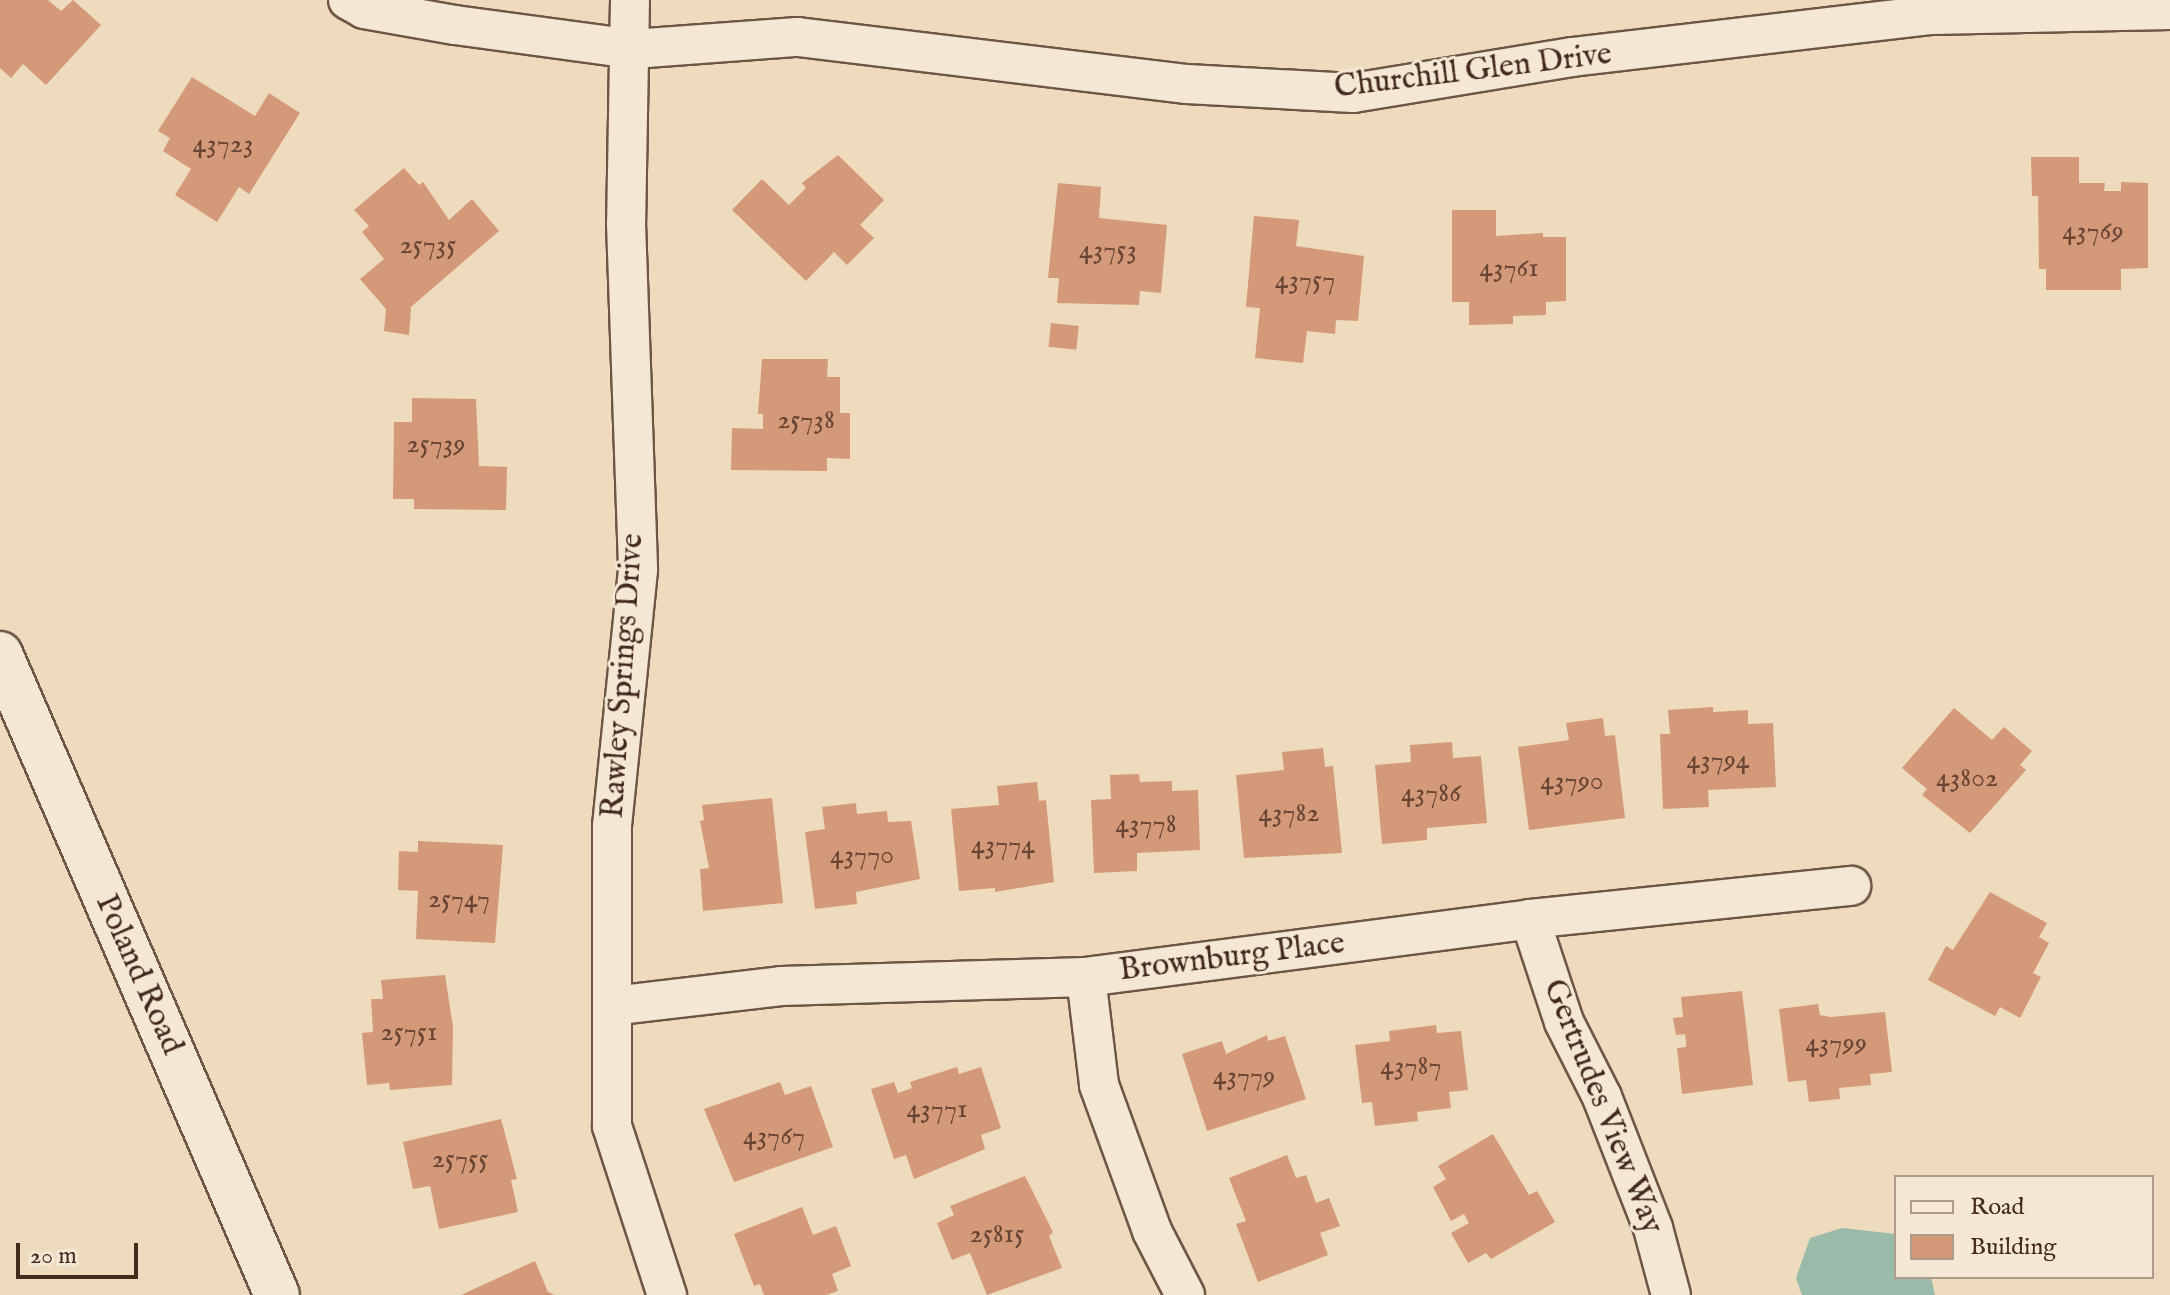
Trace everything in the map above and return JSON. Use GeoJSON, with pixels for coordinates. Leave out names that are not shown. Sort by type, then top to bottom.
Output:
{"type":"FeatureCollection","features":[{"type":"Feature","properties":{"kind":"street","name":"Churchill Glen Drive"},"geometry":{"type":"LineString","coordinates":[[348,0],[364,9],[455,25],[633,49],[798,37],[1187,84],[1353,93],[1572,57],[1932,15],[2170,10]]}},
{"type":"Feature","properties":{"kind":"street","name":"Rawley Springs Drive"},"geometry":{"type":"LineString","coordinates":[[630,0],[633,49],[626,223],[638,570],[612,826],[612,1126],[667,1295]]}},
{"type":"Feature","properties":{"kind":"street"},"geometry":{"type":"LineString","coordinates":[[2170,1],[2170,10]]}},
{"type":"Feature","properties":{"kind":"street","name":"Poland Road"},"geometry":{"type":"LineString","coordinates":[[0,654],[9,709],[277,1295]]}},
{"type":"Feature","properties":{"kind":"street","name":"Brownburg Place"},"geometry":{"type":"LineString","coordinates":[[612,1006],[781,986],[1086,977],[1530,919],[1851,886]]}},
{"type":"Feature","properties":{"kind":"street","name":"Gertrudes View Way"},"geometry":{"type":"LineString","coordinates":[[1530,919],[1564,1022],[1602,1097],[1653,1228],[1671,1295]]}},
{"type":"Feature","properties":{"kind":"street"},"geometry":{"type":"LineString","coordinates":[[1086,977],[1099,1085],[1152,1231],[1185,1295]]}},
{"type":"Feature","properties":{"kind":"shaded area"},"geometry":{"type":"Polygon","coordinates":[[[1842,1228],[1894,1234],[1894,1279],[1931,1279],[1935,1295],[1802,1295],[1796,1278],[1810,1238],[1842,1228]]]}},
{"type":"Feature","properties":{"kind":"building"},"geometry":{"type":"Polygon","coordinates":[[[0,0],[48,0],[61,11],[73,0],[101,25],[46,85],[23,64],[11,78],[0,68],[0,0]]]}},
{"type":"Feature","properties":{"kind":"building"},"geometry":{"type":"Polygon","coordinates":[[[192,77],[255,116],[269,93],[300,113],[249,194],[239,187],[217,222],[175,195],[191,169],[163,151],[170,138],[158,131],[192,77]]]}},
{"type":"Feature","properties":{"kind":"building"},"geometry":{"type":"Polygon","coordinates":[[[838,155],[884,200],[860,225],[874,238],[847,265],[834,252],[806,281],[732,210],[762,179],[789,205],[806,188],[802,183],[838,155]]]}},
{"type":"Feature","properties":{"kind":"building"},"geometry":{"type":"Polygon","coordinates":[[[2031,157],[2079,157],[2079,183],[2105,183],[2104,191],[2121,191],[2121,182],[2148,183],[2148,268],[2121,269],[2121,290],[2046,290],[2046,269],[2039,269],[2038,196],[2032,196],[2031,157]]]}},
{"type":"Feature","properties":{"kind":"building"},"geometry":{"type":"Polygon","coordinates":[[[404,168],[419,185],[423,182],[449,220],[472,199],[499,231],[411,307],[409,335],[384,331],[386,309],[360,279],[384,259],[362,232],[369,226],[354,210],[404,168]]]}},
{"type":"Feature","properties":{"kind":"building"},"geometry":{"type":"Polygon","coordinates":[[[1058,183],[1101,187],[1099,218],[1167,225],[1161,293],[1140,291],[1139,305],[1057,303],[1059,278],[1048,278],[1058,183]]]}},
{"type":"Feature","properties":{"kind":"building"},"geometry":{"type":"Polygon","coordinates":[[[1452,210],[1496,210],[1496,236],[1543,233],[1543,237],[1566,237],[1566,301],[1546,302],[1546,315],[1513,316],[1513,324],[1469,325],[1469,302],[1452,302],[1452,210]]]}},
{"type":"Feature","properties":{"kind":"building"},"geometry":{"type":"Polygon","coordinates":[[[1254,216],[1299,220],[1296,246],[1364,256],[1358,321],[1336,320],[1335,334],[1307,331],[1303,363],[1255,358],[1260,308],[1246,307],[1254,216]]]}},
{"type":"Feature","properties":{"kind":"building"},"geometry":{"type":"Polygon","coordinates":[[[1051,323],[1079,326],[1076,350],[1048,347],[1051,323]]]}},
{"type":"Feature","properties":{"kind":"building"},"geometry":{"type":"Polygon","coordinates":[[[762,359],[828,359],[827,377],[840,377],[840,413],[850,413],[850,459],[827,458],[827,471],[731,470],[732,428],[763,429],[763,414],[758,414],[762,359]]]}},
{"type":"Feature","properties":{"kind":"building"},"geometry":{"type":"Polygon","coordinates":[[[412,398],[476,399],[479,466],[507,467],[506,510],[414,509],[414,499],[393,499],[394,422],[412,422],[412,398]]]}},
{"type":"Feature","properties":{"kind":"building"},"geometry":{"type":"Polygon","coordinates":[[[1713,707],[1713,712],[1748,710],[1748,724],[1773,723],[1776,787],[1708,790],[1709,807],[1663,809],[1660,734],[1670,734],[1668,710],[1713,707]]]}},
{"type":"Feature","properties":{"kind":"building"},"geometry":{"type":"Polygon","coordinates":[[[1954,708],[1992,740],[2004,727],[2032,751],[2020,765],[2026,770],[1970,833],[1922,795],[1927,789],[1902,768],[1954,708]]]}},
{"type":"Feature","properties":{"kind":"building"},"geometry":{"type":"Polygon","coordinates":[[[1603,718],[1605,736],[1615,735],[1625,818],[1529,830],[1518,747],[1569,740],[1566,723],[1603,718]]]}},
{"type":"Feature","properties":{"kind":"building"},"geometry":{"type":"Polygon","coordinates":[[[1452,742],[1453,758],[1481,756],[1487,823],[1427,828],[1427,840],[1382,844],[1375,765],[1411,762],[1410,745],[1452,742]]]}},
{"type":"Feature","properties":{"kind":"building"},"geometry":{"type":"Polygon","coordinates":[[[1323,748],[1325,767],[1333,766],[1342,853],[1244,858],[1236,775],[1284,770],[1282,752],[1323,748]]]}},
{"type":"Feature","properties":{"kind":"building"},"geometry":{"type":"Polygon","coordinates":[[[1139,774],[1140,782],[1172,781],[1172,791],[1198,790],[1200,850],[1137,853],[1137,871],[1094,873],[1091,800],[1111,799],[1110,775],[1139,774]]]}},
{"type":"Feature","properties":{"kind":"building"},"geometry":{"type":"Polygon","coordinates":[[[1037,782],[1039,801],[1046,800],[1054,882],[995,892],[995,888],[959,891],[951,809],[999,805],[997,786],[1037,782]]]}},
{"type":"Feature","properties":{"kind":"building"},"geometry":{"type":"Polygon","coordinates":[[[772,798],[783,903],[703,911],[700,869],[709,868],[700,821],[704,820],[702,805],[772,798]]]}},
{"type":"Feature","properties":{"kind":"building"},"geometry":{"type":"Polygon","coordinates":[[[856,803],[857,814],[887,811],[888,822],[911,821],[920,879],[856,892],[857,904],[815,909],[805,832],[825,829],[822,807],[856,803]]]}},
{"type":"Feature","properties":{"kind":"building"},"geometry":{"type":"Polygon","coordinates":[[[418,841],[503,845],[495,943],[416,939],[418,891],[398,890],[399,851],[418,852],[418,841]]]}},
{"type":"Feature","properties":{"kind":"building"},"geometry":{"type":"Polygon","coordinates":[[[1990,892],[2047,923],[2039,937],[2049,943],[2033,973],[2041,977],[2020,1018],[2000,1007],[1995,1016],[1928,980],[1946,946],[1953,950],[1990,892]]]}},
{"type":"Feature","properties":{"kind":"building"},"geometry":{"type":"Polygon","coordinates":[[[445,975],[453,1027],[452,1085],[390,1090],[389,1083],[367,1085],[362,1033],[373,1032],[371,999],[383,999],[381,980],[445,975]]]}},
{"type":"Feature","properties":{"kind":"building"},"geometry":{"type":"Polygon","coordinates":[[[1742,991],[1753,1085],[1682,1094],[1677,1048],[1686,1047],[1686,1041],[1685,1034],[1676,1035],[1673,1018],[1683,1017],[1681,997],[1742,991]]]}},
{"type":"Feature","properties":{"kind":"building"},"geometry":{"type":"Polygon","coordinates":[[[1818,1004],[1820,1015],[1831,1017],[1885,1012],[1892,1072],[1870,1074],[1871,1085],[1839,1088],[1840,1099],[1809,1102],[1806,1080],[1788,1082],[1779,1009],[1818,1004]]]}},
{"type":"Feature","properties":{"kind":"building"},"geometry":{"type":"Polygon","coordinates":[[[1436,1025],[1437,1033],[1461,1031],[1468,1090],[1449,1092],[1451,1108],[1417,1112],[1418,1121],[1375,1126],[1372,1102],[1362,1103],[1355,1045],[1390,1041],[1389,1031],[1436,1025]]]}},
{"type":"Feature","properties":{"kind":"building"},"geometry":{"type":"Polygon","coordinates":[[[1267,1035],[1268,1041],[1285,1036],[1306,1099],[1207,1131],[1182,1054],[1222,1041],[1226,1054],[1267,1035]]]}},
{"type":"Feature","properties":{"kind":"building"},"geometry":{"type":"Polygon","coordinates":[[[957,1067],[959,1074],[981,1067],[1001,1128],[981,1135],[985,1149],[914,1179],[906,1155],[894,1159],[871,1089],[894,1082],[898,1093],[912,1088],[910,1082],[957,1067]]]}},
{"type":"Feature","properties":{"kind":"building"},"geometry":{"type":"Polygon","coordinates":[[[780,1082],[785,1095],[811,1086],[833,1147],[734,1182],[704,1109],[780,1082]]]}},
{"type":"Feature","properties":{"kind":"building"},"geometry":{"type":"Polygon","coordinates":[[[501,1119],[517,1179],[511,1180],[518,1212],[439,1229],[430,1186],[413,1189],[403,1142],[501,1119]]]}},
{"type":"Feature","properties":{"kind":"building"},"geometry":{"type":"Polygon","coordinates":[[[1493,1134],[1529,1195],[1537,1191],[1555,1222],[1491,1259],[1486,1253],[1468,1263],[1451,1233],[1469,1223],[1464,1214],[1451,1221],[1433,1187],[1446,1179],[1438,1166],[1493,1134]]]}},
{"type":"Feature","properties":{"kind":"building"},"geometry":{"type":"Polygon","coordinates":[[[1287,1155],[1296,1178],[1306,1175],[1316,1203],[1329,1198],[1340,1226],[1320,1233],[1328,1255],[1258,1282],[1236,1224],[1246,1221],[1229,1178],[1287,1155]]]}},
{"type":"Feature","properties":{"kind":"building"},"geometry":{"type":"Polygon","coordinates":[[[1025,1176],[1053,1232],[1049,1236],[1062,1268],[987,1295],[970,1253],[952,1260],[937,1223],[954,1215],[950,1206],[1025,1176]]]}},
{"type":"Feature","properties":{"kind":"building"},"geometry":{"type":"Polygon","coordinates":[[[802,1207],[813,1235],[836,1226],[851,1266],[832,1274],[838,1291],[826,1295],[764,1295],[760,1284],[754,1286],[734,1234],[802,1207]]]}},
{"type":"Feature","properties":{"kind":"building"},"geometry":{"type":"Polygon","coordinates":[[[535,1261],[548,1292],[555,1295],[461,1295],[535,1261]]]}}]}
